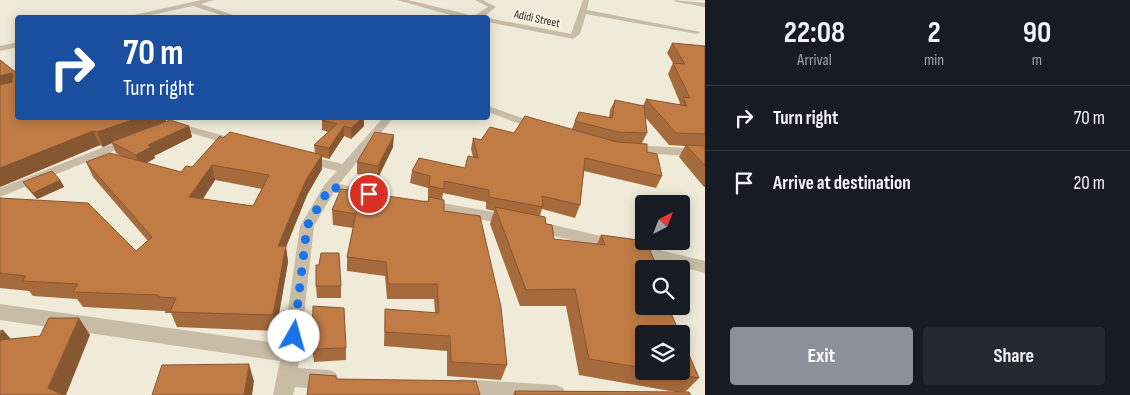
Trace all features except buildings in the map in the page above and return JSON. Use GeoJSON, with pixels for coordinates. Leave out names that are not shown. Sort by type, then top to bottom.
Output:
{"type":"FeatureCollection","features":[{"type":"Feature","properties":{"kind":"street"},"geometry":{"type":"LineString","coordinates":[[181,0],[229,15]]}},
{"type":"Feature","properties":{"kind":"street"},"geometry":{"type":"LineString","coordinates":[[139,15],[211,0]]}},
{"type":"Feature","properties":{"kind":"street"},"geometry":{"type":"LineString","coordinates":[[400,0],[460,15]]}},
{"type":"Feature","properties":{"kind":"street"},"geometry":{"type":"LineString","coordinates":[[478,0],[493,7],[481,15]]}},
{"type":"Feature","properties":{"kind":"street","name":"Adidi Street"},"geometry":{"type":"LineString","coordinates":[[490,20],[573,37],[576,34],[586,0]]}},
{"type":"Feature","properties":{"kind":"street"},"geometry":{"type":"LineString","coordinates":[[677,0],[705,5]]}},
{"type":"Feature","properties":{"kind":"street"},"geometry":{"type":"LineString","coordinates":[[583,11],[697,32]]}},
{"type":"Feature","properties":{"kind":"street"},"geometry":{"type":"LineString","coordinates":[[0,49],[15,45]]}},
{"type":"Feature","properties":{"kind":"street"},"geometry":{"type":"LineString","coordinates":[[490,110],[551,131]]}},
{"type":"Feature","properties":{"kind":"street"},"geometry":{"type":"LineString","coordinates":[[353,382],[284,386],[291,354],[307,226],[330,187],[386,120]]}},
{"type":"Feature","properties":{"kind":"street"},"geometry":{"type":"LineString","coordinates":[[164,127],[172,125],[252,146]]}},
{"type":"Feature","properties":{"kind":"street"},"geometry":{"type":"LineString","coordinates":[[0,193],[138,137]]}},
{"type":"Feature","properties":{"kind":"street"},"geometry":{"type":"LineString","coordinates":[[622,149],[705,153]]}},
{"type":"Feature","properties":{"kind":"street"},"geometry":{"type":"LineString","coordinates":[[289,156],[345,169]]}},
{"type":"Feature","properties":{"kind":"street"},"geometry":{"type":"LineString","coordinates":[[330,187],[369,194]]}},
{"type":"Feature","properties":{"kind":"street"},"geometry":{"type":"LineString","coordinates":[[407,201],[522,223],[705,267]]}},
{"type":"Feature","properties":{"kind":"street"},"geometry":{"type":"LineString","coordinates":[[0,312],[291,354]]}},
{"type":"Feature","properties":{"kind":"street"},"geometry":{"type":"LineString","coordinates":[[440,387],[556,395]]}},
{"type":"Feature","properties":{"kind":"route"},"geometry":{"type":"LineString","coordinates":[[294,336],[307,226],[330,187],[369,194]]}}]}
